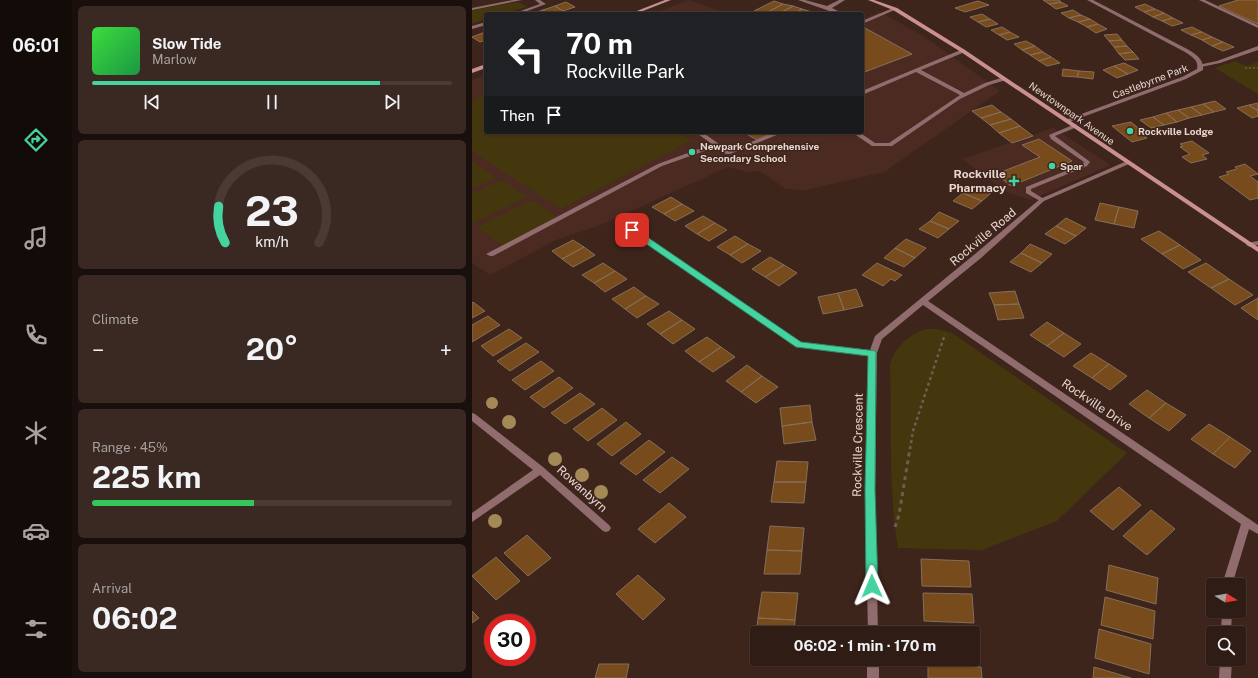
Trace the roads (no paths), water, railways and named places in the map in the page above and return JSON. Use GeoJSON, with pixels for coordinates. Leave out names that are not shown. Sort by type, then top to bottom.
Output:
{"type":"FeatureCollection","features":[{"type":"Feature","properties":{"kind":"main road"},"geometry":{"type":"LineString","coordinates":[[636,12],[669,0]]}},
{"type":"Feature","properties":{"kind":"main road","name":"Newtownpark Avenue"},"geometry":{"type":"LineString","coordinates":[[870,0],[895,9],[963,50],[1258,250]]}},
{"type":"Feature","properties":{"kind":"main road"},"geometry":{"type":"LineString","coordinates":[[472,71],[484,67]]}},
{"type":"Feature","properties":{"kind":"street"},"geometry":{"type":"LineString","coordinates":[[472,8],[520,0]]}},
{"type":"Feature","properties":{"kind":"street"},"geometry":{"type":"LineString","coordinates":[[520,12],[544,4],[537,0]]}},
{"type":"Feature","properties":{"kind":"street"},"geometry":{"type":"LineString","coordinates":[[800,0],[837,12]]}},
{"type":"Feature","properties":{"kind":"street"},"geometry":{"type":"LineString","coordinates":[[828,8],[843,0]]}},
{"type":"Feature","properties":{"kind":"street","name":"Castlebyrne Park"},"geometry":{"type":"LineString","coordinates":[[1067,120],[1184,78],[1200,70],[1201,64],[1197,57],[1089,0]]}},
{"type":"Feature","properties":{"kind":"street"},"geometry":{"type":"LineString","coordinates":[[1201,0],[1258,27]]}},
{"type":"Feature","properties":{"kind":"street"},"geometry":{"type":"LineString","coordinates":[[1209,3],[1214,2]]}},
{"type":"Feature","properties":{"kind":"street"},"geometry":{"type":"LineString","coordinates":[[864,22],[895,9]]}},
{"type":"Feature","properties":{"kind":"street"},"geometry":{"type":"LineString","coordinates":[[472,28],[484,24]]}},
{"type":"Feature","properties":{"kind":"street"},"geometry":{"type":"LineString","coordinates":[[1201,64],[1218,62],[1258,48]]}},
{"type":"Feature","properties":{"kind":"street"},"geometry":{"type":"LineString","coordinates":[[864,92],[963,50]]}},
{"type":"Feature","properties":{"kind":"street"},"geometry":{"type":"LineString","coordinates":[[916,70],[964,95]]}},
{"type":"Feature","properties":{"kind":"street"},"geometry":{"type":"LineString","coordinates":[[858,134],[874,145],[890,145],[964,95],[1004,79]]}},
{"type":"Feature","properties":{"kind":"street"},"geometry":{"type":"LineString","coordinates":[[1042,200],[1028,192],[1028,188],[1085,165],[1087,162],[1052,138],[1052,135],[1075,126]]}},
{"type":"Feature","properties":{"kind":"street"},"geometry":{"type":"LineString","coordinates":[[701,134],[728,153],[776,134]]}},
{"type":"Feature","properties":{"kind":"street"},"geometry":{"type":"LineString","coordinates":[[490,254],[660,165],[716,145]]}},
{"type":"Feature","properties":{"kind":"street","name":"Rockville Road"},"geometry":{"type":"LineString","coordinates":[[873,353],[878,338],[978,256],[1042,200],[1128,163]]}},
{"type":"Feature","properties":{"kind":"street"},"geometry":{"type":"LineString","coordinates":[[632,230],[799,345],[873,353]]}},
{"type":"Feature","properties":{"kind":"street"},"geometry":{"type":"LineString","coordinates":[[1250,245],[1258,243]]}},
{"type":"Feature","properties":{"kind":"street","name":"Rockville Drive"},"geometry":{"type":"LineString","coordinates":[[922,301],[1258,530]]}},
{"type":"Feature","properties":{"kind":"street","name":"Rockville Crescent"},"geometry":{"type":"LineString","coordinates":[[873,353],[870,490],[873,626]]}},
{"type":"Feature","properties":{"kind":"street","name":"Rowanbyrn"},"geometry":{"type":"LineString","coordinates":[[472,416],[540,470],[606,528]]}},
{"type":"Feature","properties":{"kind":"street","name":"Rowanbyrn"},"geometry":{"type":"LineString","coordinates":[[472,518],[540,470]]}},
{"type":"Feature","properties":{"kind":"street"},"geometry":{"type":"LineString","coordinates":[[1230,578],[1246,523]]}},
{"type":"Feature","properties":{"kind":"street"},"geometry":{"type":"LineString","coordinates":[[873,666],[873,678]]}},
{"type":"Feature","properties":{"kind":"street"},"geometry":{"type":"LineString","coordinates":[[1225,678],[1226,666]]}},
{"type":"Feature","properties":{"kind":"place","name":"Rockville Lodge"},"geometry":{"type":"Point","coordinates":[1130,131]}},
{"type":"Feature","properties":{"kind":"place","name":"Newpark Comprehensive Secondary School"},"geometry":{"type":"Point","coordinates":[692,152]}},
{"type":"Feature","properties":{"kind":"place","name":"Spar"},"geometry":{"type":"Point","coordinates":[1052,166]}},
{"type":"Feature","properties":{"kind":"place","name":"Rockville Pharmacy"},"geometry":{"type":"Point","coordinates":[1014,181]}}]}
